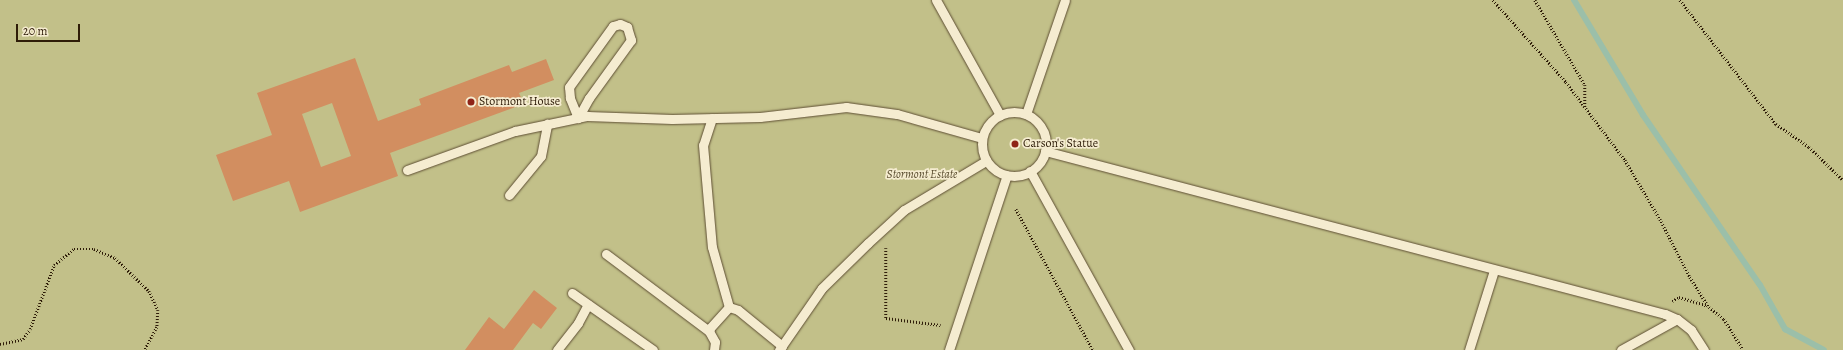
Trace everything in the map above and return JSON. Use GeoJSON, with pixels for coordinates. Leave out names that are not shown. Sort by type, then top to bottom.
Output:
{"type":"FeatureCollection","features":[{"type":"Feature","properties":{"kind":"lane"},"geometry":{"type":"LineString","coordinates":[[936,0],[1000,115]]}},
{"type":"Feature","properties":{"kind":"lane"},"geometry":{"type":"LineString","coordinates":[[1026,114],[1065,0]]}},
{"type":"Feature","properties":{"kind":"lane"},"geometry":{"type":"LineString","coordinates":[[620,24],[628,27],[631,40],[589,98],[578,118],[570,98],[569,87],[613,26],[620,24]]}},
{"type":"Feature","properties":{"kind":"lane"},"geometry":{"type":"LineString","coordinates":[[407,170],[515,131],[578,118],[760,117],[821,108],[861,108],[897,114],[982,138]]}},
{"type":"Feature","properties":{"kind":"lane"},"geometry":{"type":"LineString","coordinates":[[1016,112],[1026,114],[1039,124],[1044,132],[1045,151],[1042,160],[1030,171],[1021,175],[998,172],[986,161],[982,138],[987,127],[1000,115],[1016,112]]}},
{"type":"Feature","properties":{"kind":"lane"},"geometry":{"type":"LineString","coordinates":[[712,118],[703,145],[712,247],[729,308]]}},
{"type":"Feature","properties":{"kind":"lane"},"geometry":{"type":"LineString","coordinates":[[509,195],[541,156],[547,124]]}},
{"type":"Feature","properties":{"kind":"lane"},"geometry":{"type":"LineString","coordinates":[[1045,151],[1677,319],[1691,330],[1704,350]]}},
{"type":"Feature","properties":{"kind":"lane"},"geometry":{"type":"LineString","coordinates":[[729,308],[738,310],[780,348],[822,288],[886,226],[904,210],[986,161]]}},
{"type":"Feature","properties":{"kind":"lane"},"geometry":{"type":"LineString","coordinates":[[1030,171],[1129,350]]}},
{"type":"Feature","properties":{"kind":"lane"},"geometry":{"type":"LineString","coordinates":[[949,350],[1007,174]]}},
{"type":"Feature","properties":{"kind":"lane"},"geometry":{"type":"LineString","coordinates":[[606,254],[709,332],[715,342],[714,350]]}},
{"type":"Feature","properties":{"kind":"lane"},"geometry":{"type":"LineString","coordinates":[[1468,350],[1494,270]]}},
{"type":"Feature","properties":{"kind":"lane"},"geometry":{"type":"LineString","coordinates":[[572,293],[653,350]]}},
{"type":"Feature","properties":{"kind":"lane"},"geometry":{"type":"LineString","coordinates":[[557,350],[578,323],[588,304]]}},
{"type":"Feature","properties":{"kind":"lane"},"geometry":{"type":"LineString","coordinates":[[709,332],[729,308]]}},
{"type":"Feature","properties":{"kind":"lane"},"geometry":{"type":"LineString","coordinates":[[1621,350],[1677,319]]}},
{"type":"Feature","properties":{"kind":"path"},"geometry":{"type":"LineString","coordinates":[[1493,0],[1566,82],[1625,160],[1709,307]]}},
{"type":"Feature","properties":{"kind":"path"},"geometry":{"type":"LineString","coordinates":[[1535,0],[1585,85],[1585,108]]}},
{"type":"Feature","properties":{"kind":"path"},"geometry":{"type":"LineString","coordinates":[[1680,0],[1776,124],[1809,147],[1843,180]]}},
{"type":"Feature","properties":{"kind":"path"},"geometry":{"type":"LineString","coordinates":[[1016,209],[1093,350]]}},
{"type":"Feature","properties":{"kind":"path"},"geometry":{"type":"LineString","coordinates":[[886,226],[886,318],[943,326]]}},
{"type":"Feature","properties":{"kind":"path"},"geometry":{"type":"LineString","coordinates":[[0,344],[23,338],[30,329],[54,265],[74,249],[94,249],[115,258],[149,291],[158,310],[157,327],[145,350]]}},
{"type":"Feature","properties":{"kind":"path"},"geometry":{"type":"LineString","coordinates":[[1669,304],[1680,297],[1709,307],[1724,319],[1743,350]]}},
{"type":"Feature","properties":{"kind":"green space","name":"Stormont Estate"},"geometry":{"type":"Polygon","coordinates":[[[0,0],[1843,0],[1843,350],[0,350],[0,0]]]}},
{"type":"Feature","properties":{"kind":"building"},"geometry":{"type":"Polygon","coordinates":[[[355,58],[378,121],[421,105],[419,99],[509,65],[512,72],[546,59],[554,80],[519,93],[524,104],[390,153],[398,176],[300,212],[289,181],[233,201],[216,155],[272,135],[257,93],[355,58]],[[332,103],[302,114],[321,167],[351,156],[332,103]]]}},
{"type":"Feature","properties":{"kind":"building"},"geometry":{"type":"Polygon","coordinates":[[[534,290],[557,308],[541,329],[533,323],[513,350],[465,350],[489,317],[504,329],[534,290]]]}},
{"type":"Feature","properties":{"kind":"waterway"},"geometry":{"type":"LineString","coordinates":[[1574,0],[1643,115],[1760,285],[1785,329],[1824,350]]}},
{"type":"Feature","properties":{"kind":"place","name":"Stormont House"},"geometry":{"type":"Point","coordinates":[471,102]}},
{"type":"Feature","properties":{"kind":"place","name":"Carson's Statue"},"geometry":{"type":"Point","coordinates":[1015,144]}}]}
